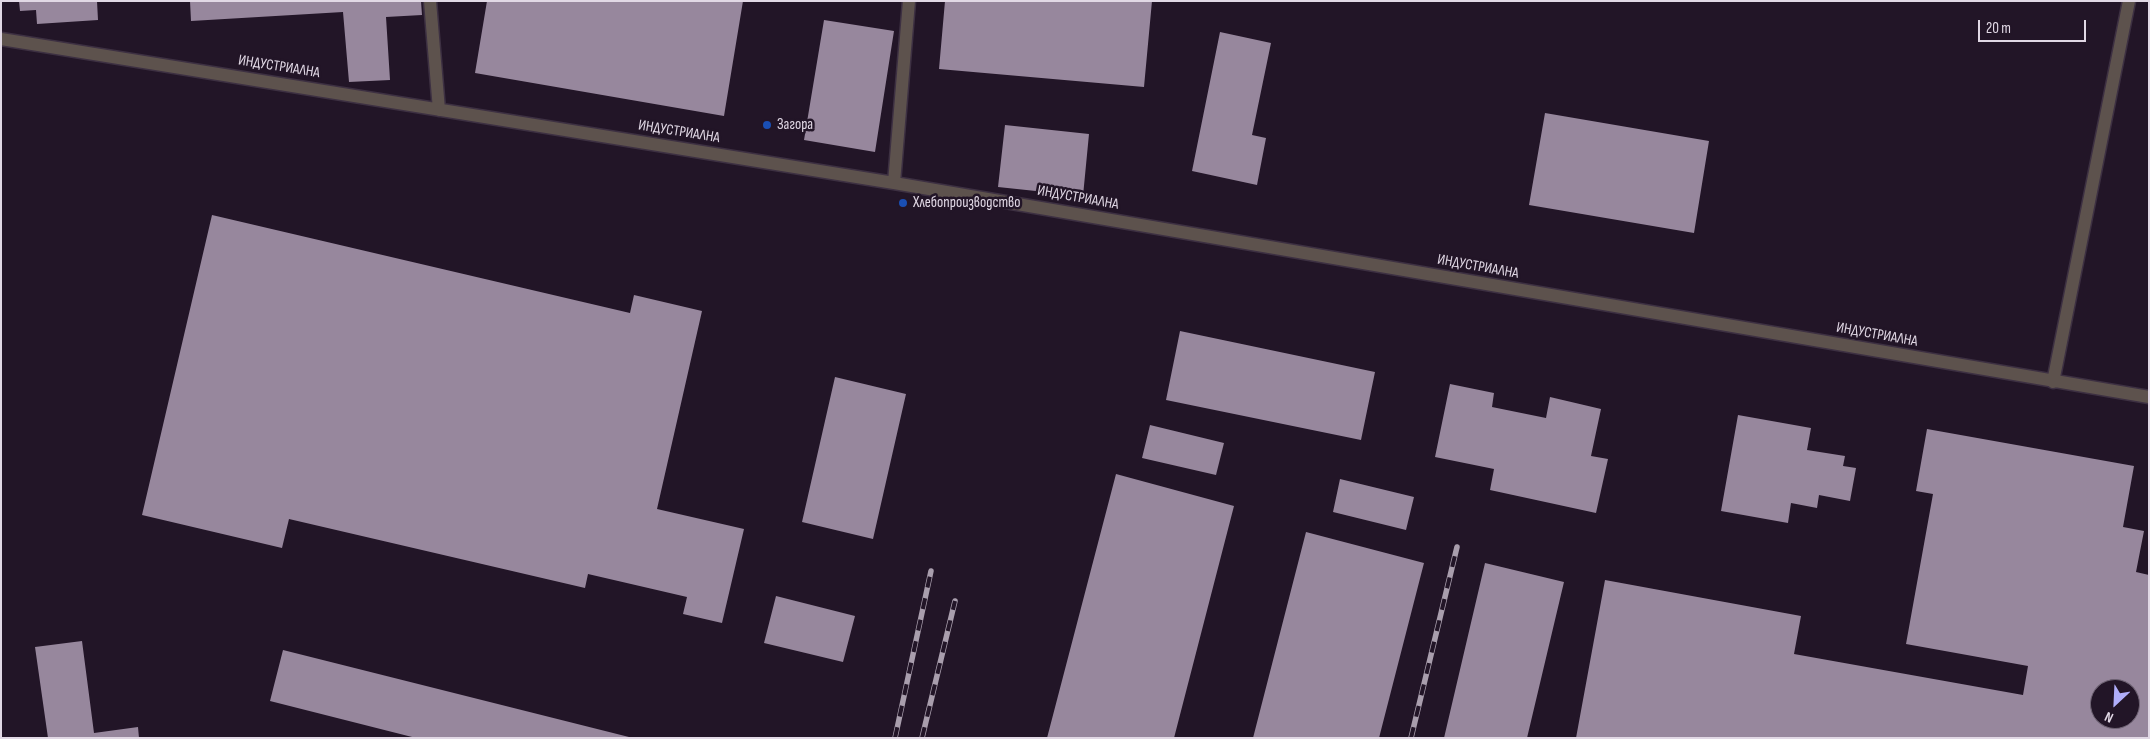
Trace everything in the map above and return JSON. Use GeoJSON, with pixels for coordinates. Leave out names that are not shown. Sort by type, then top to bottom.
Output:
{"type":"FeatureCollection","features":[{"type":"Feature","properties":{"kind":"street"},"geometry":{"type":"LineString","coordinates":[[430,1],[439,110]]}},
{"type":"Feature","properties":{"kind":"street"},"geometry":{"type":"LineString","coordinates":[[894,183],[909,1]]}},
{"type":"Feature","properties":{"kind":"street"},"geometry":{"type":"LineString","coordinates":[[2053,382],[2129,1]]}},
{"type":"Feature","properties":{"kind":"street","name":"ИНДУСТРИАЛНА"},"geometry":{"type":"LineString","coordinates":[[1,39],[894,183],[2149,397]]}},
{"type":"Feature","properties":{"kind":"building"},"geometry":{"type":"Polygon","coordinates":[[[19,1],[97,1],[98,20],[37,24],[36,10],[20,11],[19,1]]]}},
{"type":"Feature","properties":{"kind":"building"},"geometry":{"type":"Polygon","coordinates":[[[190,1],[421,1],[422,15],[386,17],[390,80],[349,82],[343,12],[191,21],[190,1]]]}},
{"type":"Feature","properties":{"kind":"building"},"geometry":{"type":"Polygon","coordinates":[[[487,1],[743,1],[724,116],[475,73],[487,1]]]}},
{"type":"Feature","properties":{"kind":"building"},"geometry":{"type":"Polygon","coordinates":[[[945,1],[1152,1],[1144,87],[939,69],[945,1]]]}},
{"type":"Feature","properties":{"kind":"building"},"geometry":{"type":"Polygon","coordinates":[[[824,20],[894,31],[875,152],[804,140],[824,20]]]}},
{"type":"Feature","properties":{"kind":"building"},"geometry":{"type":"Polygon","coordinates":[[[1220,32],[1271,43],[1252,135],[1266,138],[1257,185],[1192,171],[1220,32]]]}},
{"type":"Feature","properties":{"kind":"building"},"geometry":{"type":"Polygon","coordinates":[[[1545,113],[1709,141],[1694,233],[1529,205],[1545,113]]]}},
{"type":"Feature","properties":{"kind":"building"},"geometry":{"type":"Polygon","coordinates":[[[1005,125],[1089,134],[1083,196],[998,187],[1005,125]]]}},
{"type":"Feature","properties":{"kind":"building"},"geometry":{"type":"Polygon","coordinates":[[[212,215],[630,313],[634,295],[702,311],[657,509],[744,529],[722,623],[683,614],[687,597],[588,574],[585,588],[289,519],[282,548],[142,515],[212,215]]]}},
{"type":"Feature","properties":{"kind":"building"},"geometry":{"type":"Polygon","coordinates":[[[1180,331],[1375,372],[1361,440],[1166,400],[1180,331]]]}},
{"type":"Feature","properties":{"kind":"building"},"geometry":{"type":"Polygon","coordinates":[[[835,377],[906,394],[873,539],[802,522],[835,377]]]}},
{"type":"Feature","properties":{"kind":"building"},"geometry":{"type":"Polygon","coordinates":[[[1450,384],[1494,393],[1492,407],[1546,418],[1550,397],[1601,409],[1591,456],[1608,459],[1596,513],[1490,490],[1494,469],[1435,457],[1450,384]]]}},
{"type":"Feature","properties":{"kind":"building"},"geometry":{"type":"Polygon","coordinates":[[[1738,415],[1811,428],[1807,450],[1845,456],[1843,466],[1856,468],[1850,501],[1819,495],[1817,508],[1791,503],[1788,523],[1721,511],[1738,415]]]}},
{"type":"Feature","properties":{"kind":"building"},"geometry":{"type":"Polygon","coordinates":[[[1150,425],[1224,443],[1216,475],[1142,458],[1150,425]]]}},
{"type":"Feature","properties":{"kind":"building"},"geometry":{"type":"Polygon","coordinates":[[[1927,429],[2134,466],[2123,527],[2144,531],[2136,572],[2149,575],[2149,738],[1576,738],[1605,580],[1801,616],[1794,654],[2023,695],[2028,666],[1906,644],[1933,494],[1916,491],[1927,429]]]}},
{"type":"Feature","properties":{"kind":"building"},"geometry":{"type":"Polygon","coordinates":[[[1116,474],[1234,506],[1174,738],[1047,738],[1116,474]]]}},
{"type":"Feature","properties":{"kind":"building"},"geometry":{"type":"Polygon","coordinates":[[[1340,479],[1414,497],[1406,530],[1333,512],[1340,479]]]}},
{"type":"Feature","properties":{"kind":"building"},"geometry":{"type":"Polygon","coordinates":[[[1306,532],[1424,563],[1379,738],[1253,738],[1306,532]]]}},
{"type":"Feature","properties":{"kind":"building"},"geometry":{"type":"Polygon","coordinates":[[[1485,563],[1564,582],[1527,738],[1444,738],[1485,563]]]}},
{"type":"Feature","properties":{"kind":"building"},"geometry":{"type":"Polygon","coordinates":[[[776,596],[855,616],[843,662],[764,643],[776,596]]]}},
{"type":"Feature","properties":{"kind":"building"},"geometry":{"type":"Polygon","coordinates":[[[82,641],[94,733],[138,727],[139,738],[48,738],[35,647],[82,641]]]}},
{"type":"Feature","properties":{"kind":"building"},"geometry":{"type":"Polygon","coordinates":[[[283,650],[629,738],[416,738],[270,701],[283,650]]]}},
{"type":"Feature","properties":{"kind":"railway"},"geometry":{"type":"LineString","coordinates":[[1411,738],[1457,547]]}},
{"type":"Feature","properties":{"kind":"railway"},"geometry":{"type":"LineString","coordinates":[[895,738],[931,571]]}},
{"type":"Feature","properties":{"kind":"railway"},"geometry":{"type":"LineString","coordinates":[[922,738],[955,601]]}},
{"type":"Feature","properties":{"kind":"place","name":"Загора"},"geometry":{"type":"Point","coordinates":[767,125]}},
{"type":"Feature","properties":{"kind":"place","name":"Хлебопроизводство"},"geometry":{"type":"Point","coordinates":[903,203]}}]}
